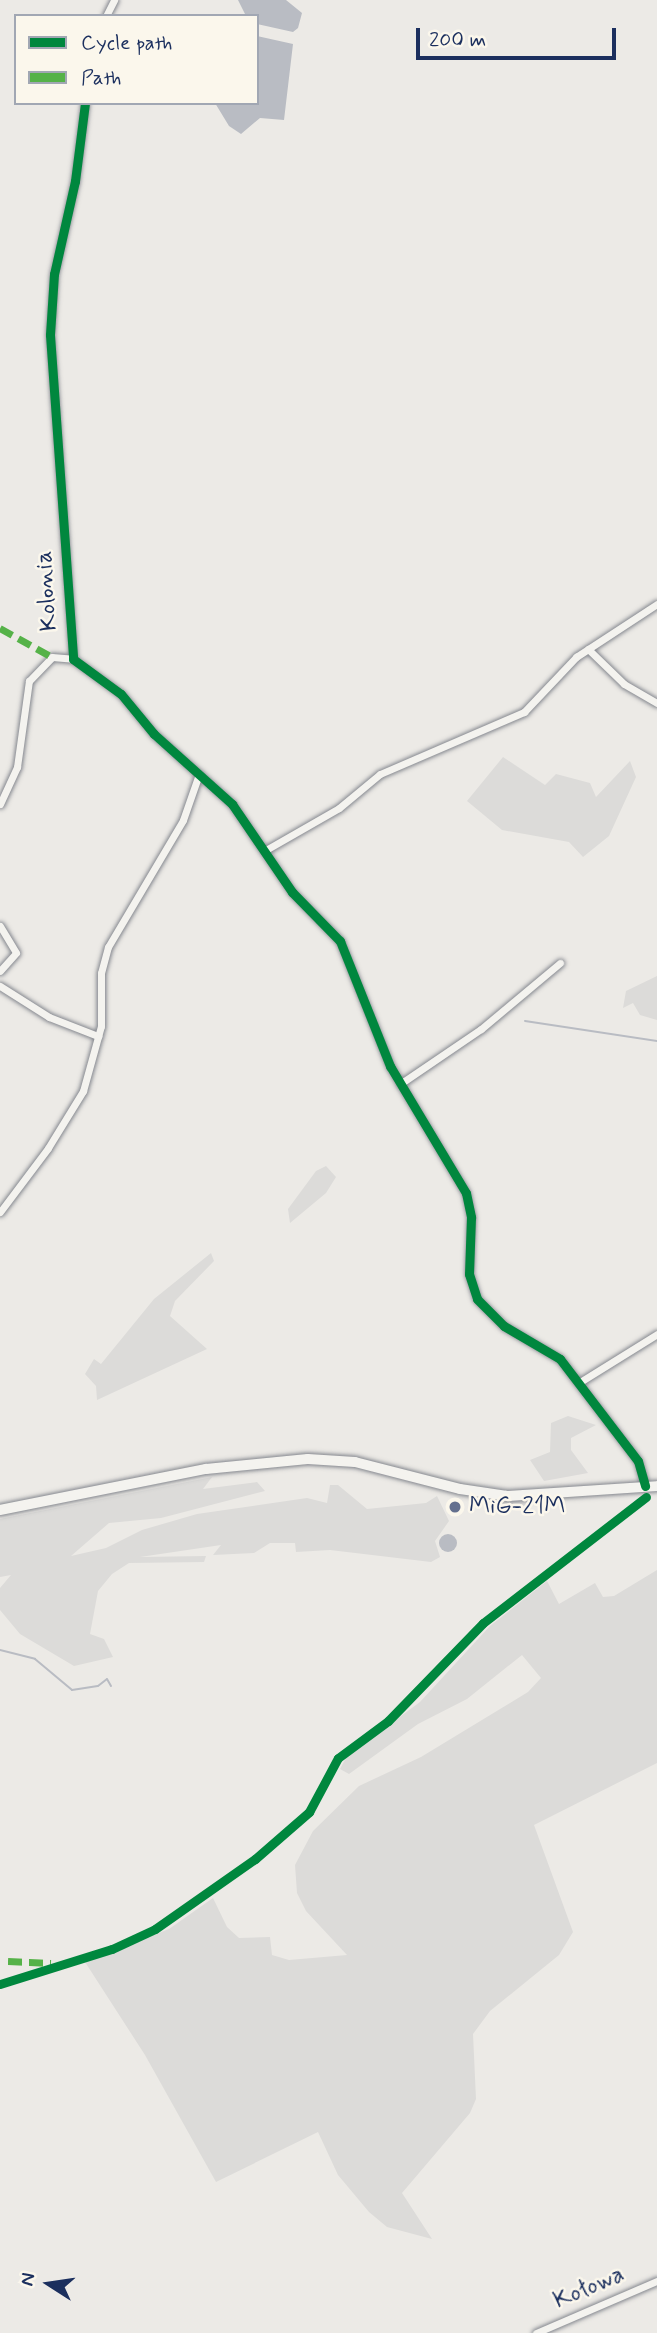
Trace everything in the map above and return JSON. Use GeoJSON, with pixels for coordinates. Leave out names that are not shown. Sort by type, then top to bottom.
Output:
{"type":"FeatureCollection","features":[{"type":"Feature","properties":{"kind":"main road"},"geometry":{"type":"LineString","coordinates":[[0,1510],[206,1469],[308,1459],[355,1462],[460,1489],[508,1496],[657,1486]]}},
{"type":"Feature","properties":{"kind":"street","name":"Kolonia"},"geometry":{"type":"LineString","coordinates":[[73,659],[50,335],[54,274],[75,181],[85,105]]}},
{"type":"Feature","properties":{"kind":"street"},"geometry":{"type":"LineString","coordinates":[[264,851],[339,808],[380,774],[524,712],[588,649],[657,604]]}},
{"type":"Feature","properties":{"kind":"street"},"geometry":{"type":"LineString","coordinates":[[588,649],[624,684],[657,703]]}},
{"type":"Feature","properties":{"kind":"street","name":"Kolonia"},"geometry":{"type":"LineString","coordinates":[[0,804],[17,766],[29,681],[52,657],[73,659],[121,694],[154,734],[232,804],[292,892],[340,942],[364,1007],[400,1084],[466,1193],[471,1217],[469,1274],[477,1300],[504,1326],[548,1349],[580,1382],[638,1461],[645,1486]]}},
{"type":"Feature","properties":{"kind":"street"},"geometry":{"type":"LineString","coordinates":[[0,1212],[48,1149],[83,1091],[98,1035],[101,973],[108,947],[183,820],[199,774]]}},
{"type":"Feature","properties":{"kind":"street"},"geometry":{"type":"LineString","coordinates":[[0,926],[16,953],[0,971]]}},
{"type":"Feature","properties":{"kind":"street"},"geometry":{"type":"LineString","coordinates":[[400,1084],[481,1030],[560,964]]}},
{"type":"Feature","properties":{"kind":"street"},"geometry":{"type":"LineString","coordinates":[[0,986],[49,1017],[98,1035]]}},
{"type":"Feature","properties":{"kind":"street"},"geometry":{"type":"LineString","coordinates":[[580,1382],[657,1334]]}},
{"type":"Feature","properties":{"kind":"street","name":"Kołowa"},"geometry":{"type":"LineString","coordinates":[[536,2333],[657,2281]]}},
{"type":"Feature","properties":{"kind":"shaded area"},"geometry":{"type":"Polygon","coordinates":[[[238,0],[286,0],[302,13],[298,28],[293,32],[259,24],[259,14],[245,14],[238,0]]]}},
{"type":"Feature","properties":{"kind":"shaded area"},"geometry":{"type":"Polygon","coordinates":[[[259,36],[293,44],[284,120],[260,118],[241,134],[229,126],[216,105],[259,105],[259,36]]]}},
{"type":"Feature","properties":{"kind":"shaded area"},"geometry":{"type":"Polygon","coordinates":[[[503,757],[545,785],[556,774],[590,783],[596,797],[630,761],[636,777],[609,836],[583,857],[569,842],[502,830],[467,801],[503,757]]]}},
{"type":"Feature","properties":{"kind":"shaded area"},"geometry":{"type":"Polygon","coordinates":[[[657,976],[657,1020],[640,1015],[633,1003],[623,1008],[626,991],[657,976]]]}},
{"type":"Feature","properties":{"kind":"shaded area"},"geometry":{"type":"Polygon","coordinates":[[[326,1166],[336,1177],[326,1193],[290,1223],[288,1209],[316,1171],[326,1166]]]}},
{"type":"Feature","properties":{"kind":"shaded area"},"geometry":{"type":"Polygon","coordinates":[[[211,1253],[214,1261],[175,1301],[170,1316],[207,1349],[97,1400],[96,1386],[85,1374],[94,1359],[101,1364],[154,1299],[211,1253]]]}},
{"type":"Feature","properties":{"kind":"shaded area"},"geometry":{"type":"Polygon","coordinates":[[[568,1416],[596,1425],[571,1438],[571,1450],[588,1473],[544,1481],[530,1460],[550,1452],[551,1423],[568,1416]]]}},
{"type":"Feature","properties":{"kind":"shaded area"},"geometry":{"type":"Polygon","coordinates":[[[212,1477],[203,1489],[257,1482],[265,1491],[161,1518],[109,1523],[71,1556],[106,1548],[142,1530],[197,1514],[307,1498],[327,1503],[330,1485],[338,1485],[367,1509],[426,1503],[437,1496],[449,1521],[435,1541],[440,1557],[431,1562],[330,1550],[296,1552],[295,1543],[270,1543],[254,1553],[213,1555],[221,1545],[140,1557],[206,1556],[204,1562],[129,1563],[112,1574],[98,1591],[90,1634],[104,1639],[113,1657],[74,1666],[20,1634],[0,1610],[0,1588],[11,1575],[0,1577],[0,1519],[212,1477]]]}},
{"type":"Feature","properties":{"kind":"shaded area"},"geometry":{"type":"Polygon","coordinates":[[[495,1501],[538,1501],[542,1503],[490,1511],[495,1501]]]}},
{"type":"Feature","properties":{"kind":"shaded area"},"geometry":{"type":"Polygon","coordinates":[[[448,1534],[454,1537],[457,1543],[454,1549],[448,1552],[442,1549],[439,1543],[442,1537],[448,1534]]]}},
{"type":"Feature","properties":{"kind":"shaded area"},"geometry":{"type":"Polygon","coordinates":[[[657,1570],[657,1763],[534,1825],[573,1932],[559,1955],[490,2011],[473,2034],[476,2099],[470,2113],[402,2193],[432,2239],[387,2227],[369,2212],[338,2175],[318,2132],[216,2182],[145,2055],[85,1962],[169,1929],[213,1898],[227,1927],[239,1938],[270,1937],[272,1955],[289,1960],[347,1955],[306,1911],[297,1893],[295,1865],[313,1831],[359,1786],[421,1757],[528,1692],[541,1678],[522,1655],[467,1699],[418,1724],[349,1774],[340,1769],[347,1756],[420,1702],[490,1626],[547,1581],[559,1604],[595,1583],[603,1597],[614,1596],[657,1570]]]}},
{"type":"Feature","properties":{"kind":"waterway"},"geometry":{"type":"LineString","coordinates":[[525,1021],[657,1041]]}},
{"type":"Feature","properties":{"kind":"waterway"},"geometry":{"type":"LineString","coordinates":[[0,1650],[35,1659],[72,1690],[98,1686],[107,1679],[111,1686]]}},
{"type":"Feature","properties":{"kind":"marked path"},"geometry":{"type":"LineString","coordinates":[[0,628],[52,657]]}},
{"type":"Feature","properties":{"kind":"marked path"},"geometry":{"type":"LineString","coordinates":[[8,1961],[51,1963]]}},
{"type":"Feature","properties":{"kind":"cycle path"},"geometry":{"type":"LineString","coordinates":[[85,105],[75,181],[54,274],[50,335],[73,659],[121,694],[154,734],[232,804],[292,892],[340,941],[390,1066],[466,1193],[471,1217],[469,1274],[477,1299],[504,1326],[560,1359],[638,1461],[645,1486]]}},
{"type":"Feature","properties":{"kind":"cycle path"},"geometry":{"type":"LineString","coordinates":[[0,1984],[112,1949],[155,1929],[255,1859],[309,1812],[338,1758],[388,1721],[483,1623],[646,1497]]}},
{"type":"Feature","properties":{"kind":"place","name":"MiG-21M"},"geometry":{"type":"Point","coordinates":[455,1507]}}]}
